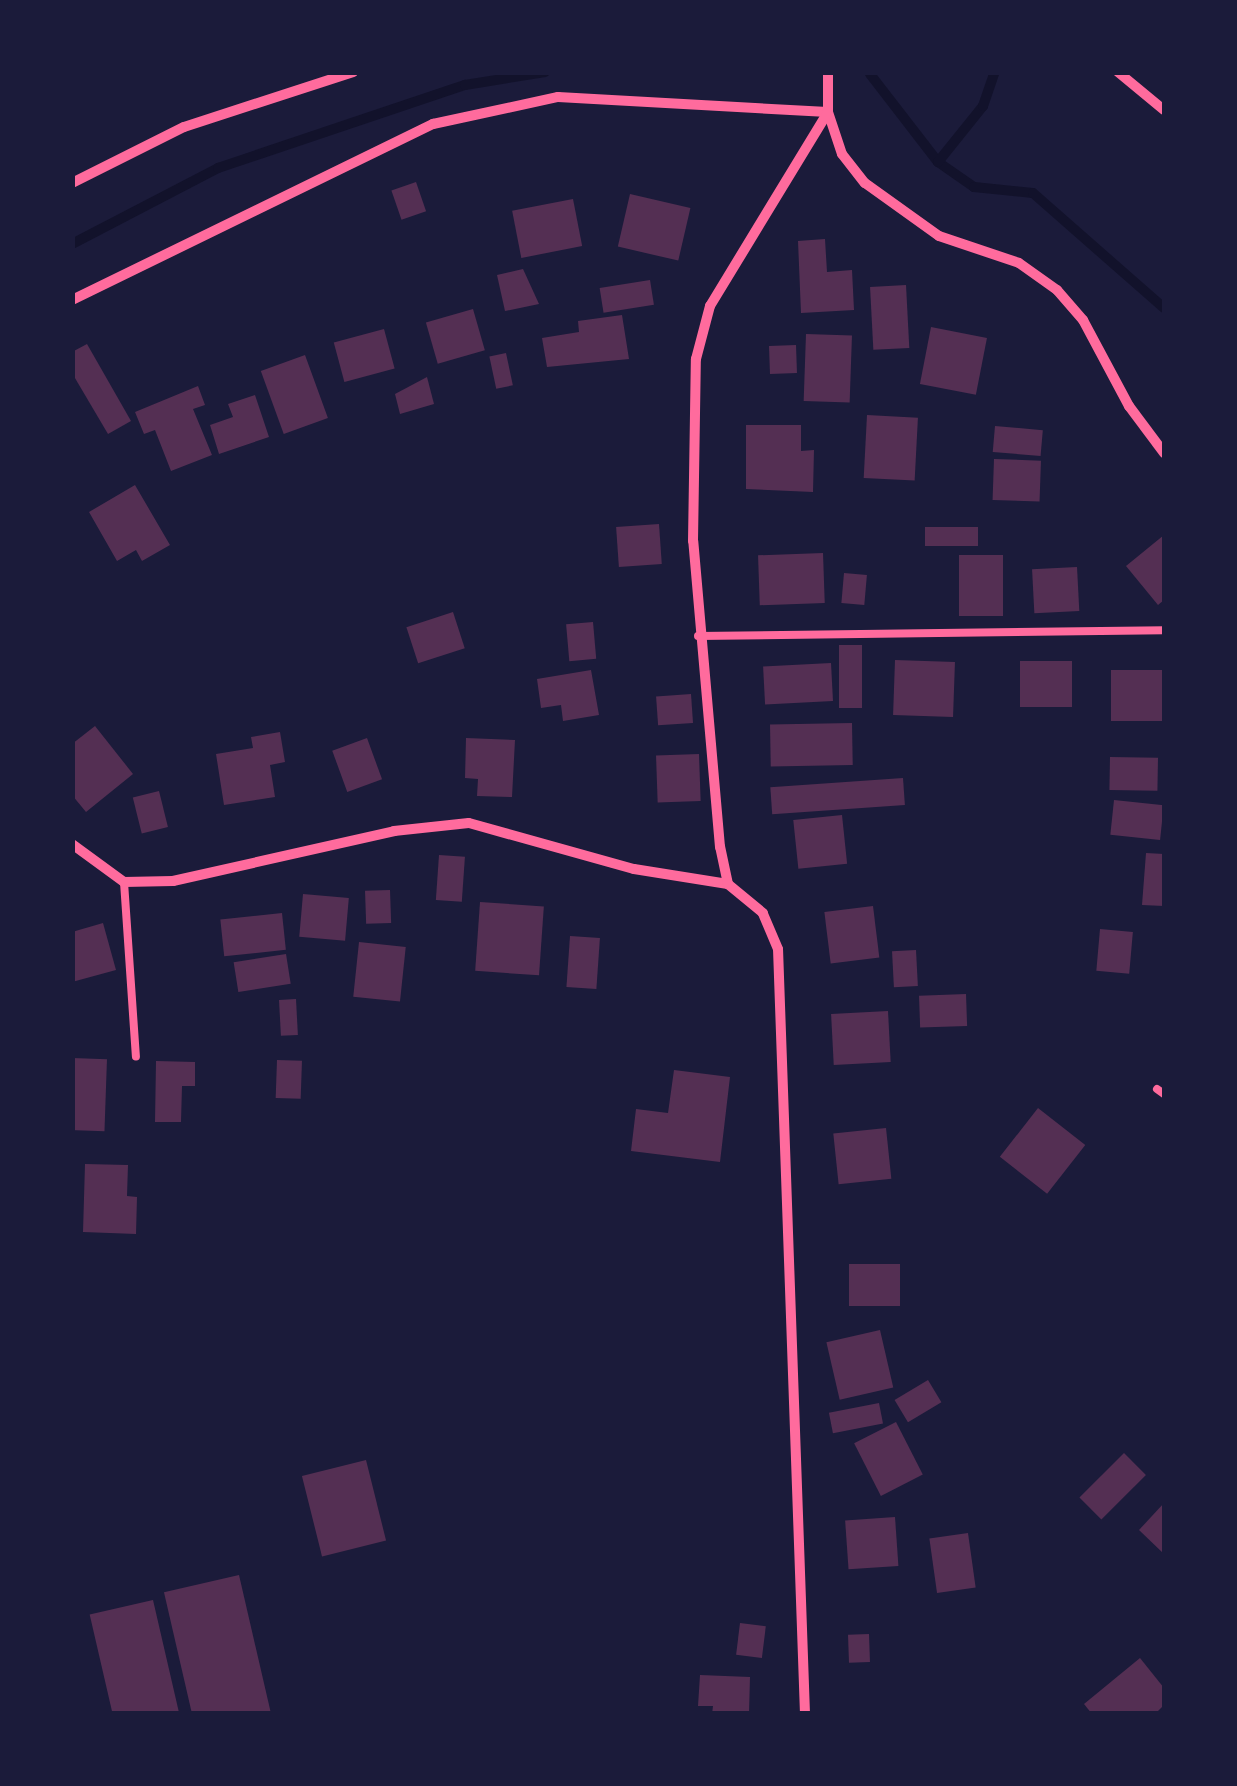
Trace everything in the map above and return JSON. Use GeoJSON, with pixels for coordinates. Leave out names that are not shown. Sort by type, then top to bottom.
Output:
{"type":"FeatureCollection","features":[{"type":"Feature","properties":{"kind":"street"},"geometry":{"type":"LineString","coordinates":[[72,182],[184,127],[354,72]]}},
{"type":"Feature","properties":{"kind":"street"},"geometry":{"type":"LineString","coordinates":[[828,72],[828,112],[842,154],[896,210],[938,236],[1019,263],[1056,290],[1083,320],[1129,406],[1164,452]]}},
{"type":"Feature","properties":{"kind":"street"},"geometry":{"type":"LineString","coordinates":[[1118,72],[1164,110]]}},
{"type":"Feature","properties":{"kind":"street"},"geometry":{"type":"LineString","coordinates":[[72,300],[434,124],[558,97],[828,112]]}},
{"type":"Feature","properties":{"kind":"street"},"geometry":{"type":"LineString","coordinates":[[728,884],[698,636],[696,359],[710,306],[735,258],[828,112]]}},
{"type":"Feature","properties":{"kind":"street"},"geometry":{"type":"LineString","coordinates":[[72,844],[124,882],[173,881],[394,831],[469,823],[634,868],[728,884],[764,914],[778,948],[804,1714]]}},
{"type":"Feature","properties":{"kind":"lane"},"geometry":{"type":"LineString","coordinates":[[698,636],[1164,630]]}},
{"type":"Feature","properties":{"kind":"lane"},"geometry":{"type":"LineString","coordinates":[[124,882],[136,1057]]}},
{"type":"Feature","properties":{"kind":"building"},"geometry":{"type":"Polygon","coordinates":[[[416,182],[426,211],[402,220],[391,190],[416,182]]]}},
{"type":"Feature","properties":{"kind":"building"},"geometry":{"type":"Polygon","coordinates":[[[630,194],[690,208],[678,261],[618,247],[630,194]]]}},
{"type":"Feature","properties":{"kind":"building"},"geometry":{"type":"Polygon","coordinates":[[[573,199],[582,246],[521,258],[512,211],[573,199]]]}},
{"type":"Feature","properties":{"kind":"building"},"geometry":{"type":"Polygon","coordinates":[[[825,239],[827,272],[852,270],[854,310],[801,313],[798,241],[825,239]]]}},
{"type":"Feature","properties":{"kind":"building"},"geometry":{"type":"Polygon","coordinates":[[[523,269],[539,304],[505,311],[497,275],[523,269]]]}},
{"type":"Feature","properties":{"kind":"building"},"geometry":{"type":"Polygon","coordinates":[[[650,280],[654,305],[604,313],[600,288],[650,280]]]}},
{"type":"Feature","properties":{"kind":"building"},"geometry":{"type":"Polygon","coordinates":[[[906,285],[909,348],[873,350],[870,287],[906,285]]]}},
{"type":"Feature","properties":{"kind":"building"},"geometry":{"type":"Polygon","coordinates":[[[473,309],[485,350],[438,364],[426,323],[473,309]]]}},
{"type":"Feature","properties":{"kind":"building"},"geometry":{"type":"Polygon","coordinates":[[[622,315],[629,359],[547,367],[542,338],[579,332],[578,321],[622,315]]]}},
{"type":"Feature","properties":{"kind":"building"},"geometry":{"type":"Polygon","coordinates":[[[931,327],[987,338],[976,395],[920,384],[931,327]]]}},
{"type":"Feature","properties":{"kind":"building"},"geometry":{"type":"Polygon","coordinates":[[[384,329],[395,369],[344,382],[334,342],[384,329]]]}},
{"type":"Feature","properties":{"kind":"building"},"geometry":{"type":"Polygon","coordinates":[[[806,334],[852,336],[850,403],[804,401],[806,334]]]}},
{"type":"Feature","properties":{"kind":"building"},"geometry":{"type":"Polygon","coordinates":[[[87,344],[131,421],[108,434],[72,373],[72,352],[87,344]]]}},
{"type":"Feature","properties":{"kind":"building"},"geometry":{"type":"Polygon","coordinates":[[[796,345],[797,373],[770,374],[769,346],[796,345]]]}},
{"type":"Feature","properties":{"kind":"building"},"geometry":{"type":"Polygon","coordinates":[[[506,353],[513,385],[496,389],[489,357],[506,353]]]}},
{"type":"Feature","properties":{"kind":"building"},"geometry":{"type":"Polygon","coordinates":[[[305,355],[328,418],[284,434],[261,371],[305,355]]]}},
{"type":"Feature","properties":{"kind":"building"},"geometry":{"type":"Polygon","coordinates":[[[427,377],[434,404],[400,414],[395,394],[427,377]]]}},
{"type":"Feature","properties":{"kind":"building"},"geometry":{"type":"Polygon","coordinates":[[[198,386],[205,405],[193,409],[212,455],[171,471],[155,430],[144,434],[135,412],[198,386]]]}},
{"type":"Feature","properties":{"kind":"building"},"geometry":{"type":"Polygon","coordinates":[[[255,395],[269,437],[219,454],[210,425],[233,417],[228,404],[255,395]]]}},
{"type":"Feature","properties":{"kind":"building"},"geometry":{"type":"Polygon","coordinates":[[[867,415],[918,418],[915,481],[864,478],[867,415]]]}},
{"type":"Feature","properties":{"kind":"building"},"geometry":{"type":"Polygon","coordinates":[[[746,425],[801,425],[801,451],[814,450],[813,492],[746,489],[746,425]]]}},
{"type":"Feature","properties":{"kind":"building"},"geometry":{"type":"Polygon","coordinates":[[[995,426],[1043,430],[1041,456],[993,452],[995,426]]]}},
{"type":"Feature","properties":{"kind":"building"},"geometry":{"type":"Polygon","coordinates":[[[994,459],[1041,461],[1040,502],[993,500],[994,459]]]}},
{"type":"Feature","properties":{"kind":"building"},"geometry":{"type":"Polygon","coordinates":[[[135,485],[170,545],[142,561],[136,550],[117,561],[89,512],[135,485]]]}},
{"type":"Feature","properties":{"kind":"building"},"geometry":{"type":"Polygon","coordinates":[[[659,524],[662,564],[619,567],[616,527],[659,524]]]}},
{"type":"Feature","properties":{"kind":"building"},"geometry":{"type":"Polygon","coordinates":[[[925,527],[978,527],[978,546],[925,546],[925,527]]]}},
{"type":"Feature","properties":{"kind":"building"},"geometry":{"type":"Polygon","coordinates":[[[1164,535],[1164,600],[1158,605],[1126,566],[1164,535]]]}},
{"type":"Feature","properties":{"kind":"building"},"geometry":{"type":"Polygon","coordinates":[[[823,553],[825,603],[760,605],[758,555],[823,553]]]}},
{"type":"Feature","properties":{"kind":"building"},"geometry":{"type":"Polygon","coordinates":[[[959,555],[1003,555],[1003,616],[959,616],[959,555]]]}},
{"type":"Feature","properties":{"kind":"building"},"geometry":{"type":"Polygon","coordinates":[[[1077,567],[1079,611],[1034,613],[1032,569],[1077,567]]]}},
{"type":"Feature","properties":{"kind":"building"},"geometry":{"type":"Polygon","coordinates":[[[844,573],[867,575],[864,605],[841,603],[844,573]]]}},
{"type":"Feature","properties":{"kind":"building"},"geometry":{"type":"Polygon","coordinates":[[[453,612],[465,648],[418,663],[406,627],[453,612]]]}},
{"type":"Feature","properties":{"kind":"building"},"geometry":{"type":"Polygon","coordinates":[[[593,622],[596,659],[569,661],[566,624],[593,622]]]}},
{"type":"Feature","properties":{"kind":"building"},"geometry":{"type":"Polygon","coordinates":[[[839,645],[862,645],[862,708],[839,708],[839,645]]]}},
{"type":"Feature","properties":{"kind":"building"},"geometry":{"type":"Polygon","coordinates":[[[895,660],[955,662],[953,717],[893,715],[895,660]]]}},
{"type":"Feature","properties":{"kind":"building"},"geometry":{"type":"Polygon","coordinates":[[[1020,661],[1072,661],[1072,707],[1020,707],[1020,661]]]}},
{"type":"Feature","properties":{"kind":"building"},"geometry":{"type":"Polygon","coordinates":[[[831,663],[833,701],[765,705],[763,667],[831,663]]]}},
{"type":"Feature","properties":{"kind":"building"},"geometry":{"type":"Polygon","coordinates":[[[591,670],[599,715],[563,721],[561,705],[541,708],[537,679],[591,670]]]}},
{"type":"Feature","properties":{"kind":"building"},"geometry":{"type":"Polygon","coordinates":[[[1111,670],[1164,670],[1164,721],[1111,721],[1111,670]]]}},
{"type":"Feature","properties":{"kind":"building"},"geometry":{"type":"Polygon","coordinates":[[[691,694],[693,723],[658,725],[656,696],[691,694]]]}},
{"type":"Feature","properties":{"kind":"building"},"geometry":{"type":"Polygon","coordinates":[[[852,723],[853,765],[771,766],[770,724],[852,723]]]}},
{"type":"Feature","properties":{"kind":"building"},"geometry":{"type":"Polygon","coordinates":[[[95,726],[133,774],[86,812],[72,795],[72,744],[95,726]]]}},
{"type":"Feature","properties":{"kind":"building"},"geometry":{"type":"Polygon","coordinates":[[[280,732],[285,762],[270,765],[275,797],[224,805],[216,754],[253,748],[251,737],[280,732]]]}},
{"type":"Feature","properties":{"kind":"building"},"geometry":{"type":"Polygon","coordinates":[[[367,738],[382,779],[347,792],[332,751],[367,738]]]}},
{"type":"Feature","properties":{"kind":"building"},"geometry":{"type":"Polygon","coordinates":[[[466,738],[515,740],[512,797],[477,796],[478,779],[465,778],[466,738]]]}},
{"type":"Feature","properties":{"kind":"building"},"geometry":{"type":"Polygon","coordinates":[[[699,754],[701,801],[658,802],[656,756],[699,754]]]}},
{"type":"Feature","properties":{"kind":"building"},"geometry":{"type":"Polygon","coordinates":[[[1110,757],[1158,758],[1157,791],[1109,790],[1110,757]]]}},
{"type":"Feature","properties":{"kind":"building"},"geometry":{"type":"Polygon","coordinates":[[[903,778],[905,805],[772,814],[770,787],[903,778]]]}},
{"type":"Feature","properties":{"kind":"building"},"geometry":{"type":"Polygon","coordinates":[[[159,791],[168,827],[142,833],[133,798],[159,791]]]}},
{"type":"Feature","properties":{"kind":"building"},"geometry":{"type":"Polygon","coordinates":[[[1114,800],[1164,805],[1160,840],[1110,835],[1114,800]]]}},
{"type":"Feature","properties":{"kind":"building"},"geometry":{"type":"Polygon","coordinates":[[[842,815],[847,864],[798,869],[793,820],[842,815]]]}},
{"type":"Feature","properties":{"kind":"building"},"geometry":{"type":"Polygon","coordinates":[[[1146,853],[1164,854],[1164,906],[1142,905],[1146,853]]]}},
{"type":"Feature","properties":{"kind":"building"},"geometry":{"type":"Polygon","coordinates":[[[439,855],[465,857],[462,902],[436,900],[439,855]]]}},
{"type":"Feature","properties":{"kind":"building"},"geometry":{"type":"Polygon","coordinates":[[[390,890],[391,923],[366,924],[365,891],[390,890]]]}},
{"type":"Feature","properties":{"kind":"building"},"geometry":{"type":"Polygon","coordinates":[[[303,894],[349,898],[345,941],[299,937],[303,894]]]}},
{"type":"Feature","properties":{"kind":"building"},"geometry":{"type":"Polygon","coordinates":[[[480,902],[544,906],[539,975],[475,971],[480,902]]]}},
{"type":"Feature","properties":{"kind":"building"},"geometry":{"type":"Polygon","coordinates":[[[873,906],[879,958],[831,964],[824,912],[873,906]]]}},
{"type":"Feature","properties":{"kind":"building"},"geometry":{"type":"Polygon","coordinates":[[[282,913],[286,950],[224,956],[220,919],[282,913]]]}},
{"type":"Feature","properties":{"kind":"building"},"geometry":{"type":"Polygon","coordinates":[[[103,923],[116,970],[72,982],[72,932],[103,923]]]}},
{"type":"Feature","properties":{"kind":"building"},"geometry":{"type":"Polygon","coordinates":[[[1100,929],[1133,932],[1129,974],[1096,971],[1100,929]]]}},
{"type":"Feature","properties":{"kind":"building"},"geometry":{"type":"Polygon","coordinates":[[[570,936],[600,938],[596,989],[566,987],[570,936]]]}},
{"type":"Feature","properties":{"kind":"building"},"geometry":{"type":"Polygon","coordinates":[[[359,942],[406,947],[400,1002],[353,997],[359,942]]]}},
{"type":"Feature","properties":{"kind":"building"},"geometry":{"type":"Polygon","coordinates":[[[916,950],[918,986],[894,987],[892,951],[916,950]]]}},
{"type":"Feature","properties":{"kind":"building"},"geometry":{"type":"Polygon","coordinates":[[[286,954],[291,984],[238,992],[234,962],[286,954]]]}},
{"type":"Feature","properties":{"kind":"building"},"geometry":{"type":"Polygon","coordinates":[[[966,994],[967,1026],[920,1028],[919,996],[966,994]]]}},
{"type":"Feature","properties":{"kind":"building"},"geometry":{"type":"Polygon","coordinates":[[[296,999],[298,1035],[281,1036],[279,1000],[296,999]]]}},
{"type":"Feature","properties":{"kind":"building"},"geometry":{"type":"Polygon","coordinates":[[[888,1011],[891,1062],[834,1065],[831,1014],[888,1011]]]}},
{"type":"Feature","properties":{"kind":"building"},"geometry":{"type":"Polygon","coordinates":[[[72,1058],[107,1059],[104,1131],[72,1130],[72,1058]]]}},
{"type":"Feature","properties":{"kind":"building"},"geometry":{"type":"Polygon","coordinates":[[[277,1060],[302,1061],[301,1099],[276,1098],[277,1060]]]}},
{"type":"Feature","properties":{"kind":"building"},"geometry":{"type":"Polygon","coordinates":[[[156,1061],[195,1062],[195,1086],[182,1086],[181,1122],[155,1122],[156,1061]]]}},
{"type":"Feature","properties":{"kind":"building"},"geometry":{"type":"Polygon","coordinates":[[[674,1070],[730,1077],[720,1162],[631,1151],[636,1109],[668,1113],[674,1070]]]}},
{"type":"Feature","properties":{"kind":"building"},"geometry":{"type":"Polygon","coordinates":[[[1038,1108],[1085,1145],[1047,1194],[1000,1157],[1038,1108]]]}},
{"type":"Feature","properties":{"kind":"building"},"geometry":{"type":"Polygon","coordinates":[[[886,1128],[891,1179],[839,1184],[833,1134],[886,1128]]]}},
{"type":"Feature","properties":{"kind":"building"},"geometry":{"type":"Polygon","coordinates":[[[85,1164],[128,1165],[127,1196],[137,1197],[136,1234],[83,1232],[85,1164]]]}},
{"type":"Feature","properties":{"kind":"building"},"geometry":{"type":"Polygon","coordinates":[[[849,1264],[900,1264],[900,1306],[849,1306],[849,1264]]]}},
{"type":"Feature","properties":{"kind":"building"},"geometry":{"type":"Polygon","coordinates":[[[880,1330],[893,1387],[840,1400],[826,1342],[880,1330]]]}},
{"type":"Feature","properties":{"kind":"building"},"geometry":{"type":"Polygon","coordinates":[[[928,1380],[941,1402],[908,1422],[895,1400],[928,1380]]]}},
{"type":"Feature","properties":{"kind":"building"},"geometry":{"type":"Polygon","coordinates":[[[879,1403],[883,1424],[833,1433],[829,1413],[879,1403]]]}},
{"type":"Feature","properties":{"kind":"building"},"geometry":{"type":"Polygon","coordinates":[[[896,1422],[923,1475],[881,1496],[854,1443],[896,1422]]]}},
{"type":"Feature","properties":{"kind":"building"},"geometry":{"type":"Polygon","coordinates":[[[1124,1453],[1146,1475],[1101,1519],[1079,1498],[1124,1453]]]}},
{"type":"Feature","properties":{"kind":"building"},"geometry":{"type":"Polygon","coordinates":[[[366,1460],[386,1541],[322,1557],[302,1476],[366,1460]]]}},
{"type":"Feature","properties":{"kind":"building"},"geometry":{"type":"Polygon","coordinates":[[[1164,1503],[1164,1554],[1139,1530],[1164,1503]]]}},
{"type":"Feature","properties":{"kind":"building"},"geometry":{"type":"Polygon","coordinates":[[[895,1517],[898,1566],[849,1569],[845,1520],[895,1517]]]}},
{"type":"Feature","properties":{"kind":"building"},"geometry":{"type":"Polygon","coordinates":[[[968,1533],[976,1587],[937,1593],[929,1538],[968,1533]]]}},
{"type":"Feature","properties":{"kind":"building"},"geometry":{"type":"Polygon","coordinates":[[[239,1575],[271,1714],[192,1714],[164,1592],[239,1575]]]}},
{"type":"Feature","properties":{"kind":"building"},"geometry":{"type":"Polygon","coordinates":[[[153,1600],[179,1714],[113,1714],[90,1615],[153,1600]]]}},
{"type":"Feature","properties":{"kind":"building"},"geometry":{"type":"Polygon","coordinates":[[[740,1623],[766,1626],[762,1658],[736,1655],[740,1623]]]}},
{"type":"Feature","properties":{"kind":"building"},"geometry":{"type":"Polygon","coordinates":[[[869,1634],[870,1662],[849,1663],[848,1635],[869,1634]]]}},
{"type":"Feature","properties":{"kind":"building"},"geometry":{"type":"Polygon","coordinates":[[[1140,1658],[1164,1688],[1164,1705],[1155,1714],[1092,1714],[1084,1704],[1140,1658]]]}},
{"type":"Feature","properties":{"kind":"building"},"geometry":{"type":"Polygon","coordinates":[[[700,1675],[750,1677],[749,1714],[712,1714],[713,1706],[698,1706],[700,1675]]]}},
{"type":"Feature","properties":{"kind":"waterway"},"geometry":{"type":"LineString","coordinates":[[72,244],[218,168],[465,85],[545,72]]}},
{"type":"Feature","properties":{"kind":"waterway"},"geometry":{"type":"LineString","coordinates":[[938,162],[983,106],[995,72]]}},
{"type":"Feature","properties":{"kind":"waterway"},"geometry":{"type":"LineString","coordinates":[[870,74],[938,162],[974,187],[1033,193],[1164,308]]}}]}
